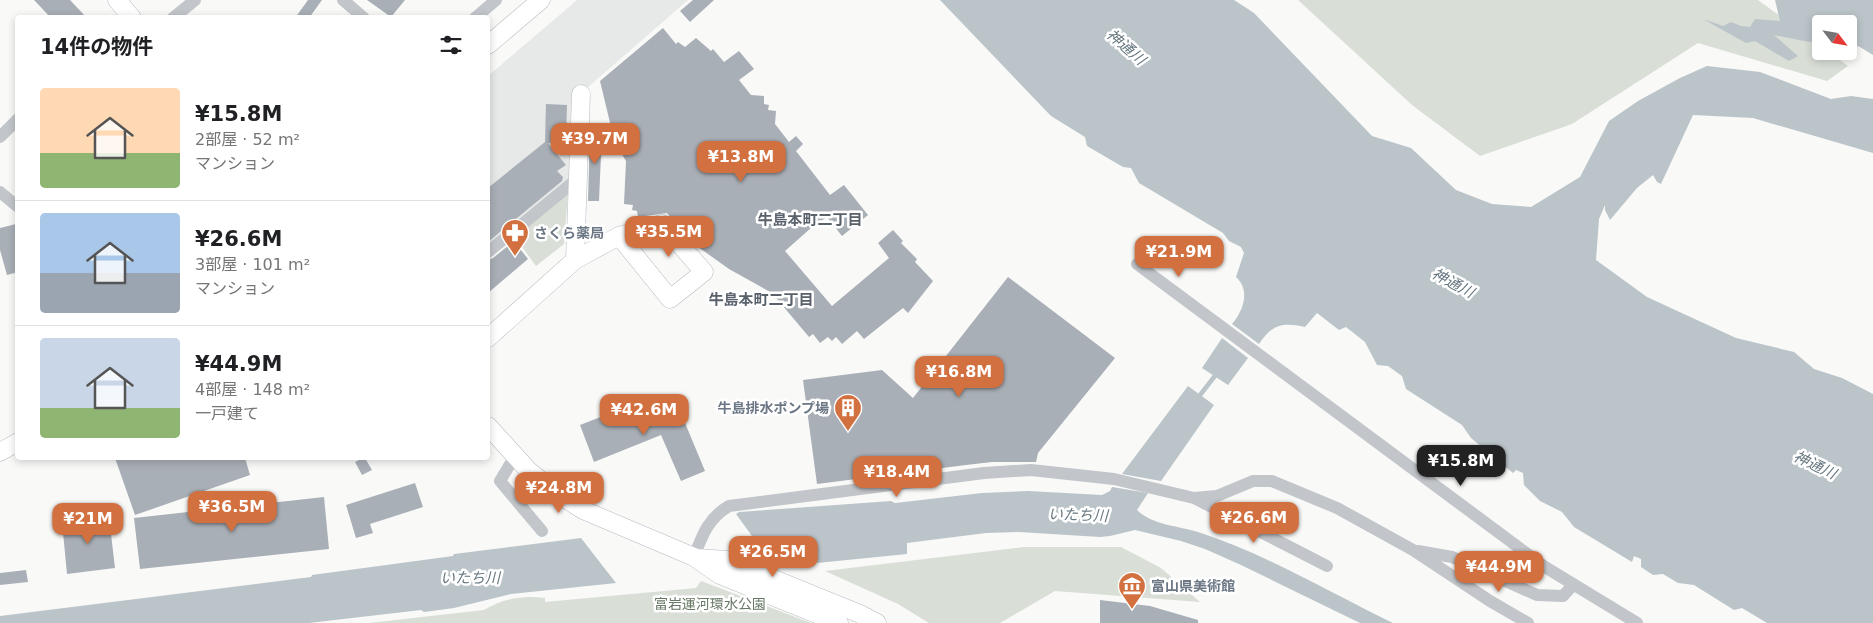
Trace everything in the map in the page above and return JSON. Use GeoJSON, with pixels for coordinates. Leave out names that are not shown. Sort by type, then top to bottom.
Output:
{"type":"FeatureCollection","features":[{"type":"Feature","properties":{"kind":"street"},"geometry":{"type":"LineString","coordinates":[[177,15],[195,0]]}},
{"type":"Feature","properties":{"kind":"street"},"geometry":{"type":"LineString","coordinates":[[343,0],[360,15]]}},
{"type":"Feature","properties":{"kind":"street"},"geometry":{"type":"LineString","coordinates":[[478,15],[496,0]]}},
{"type":"Feature","properties":{"kind":"street"},"geometry":{"type":"LineString","coordinates":[[490,43],[541,0]]}},
{"type":"Feature","properties":{"kind":"street"},"geometry":{"type":"LineString","coordinates":[[575,260],[576,180],[581,94]]}},
{"type":"Feature","properties":{"kind":"street"},"geometry":{"type":"LineString","coordinates":[[0,137],[15,122]]}},
{"type":"Feature","properties":{"kind":"street"},"geometry":{"type":"LineString","coordinates":[[490,250],[576,180]]}},
{"type":"Feature","properties":{"kind":"street"},"geometry":{"type":"LineString","coordinates":[[0,192],[15,204]]}},
{"type":"Feature","properties":{"kind":"street"},"geometry":{"type":"LineString","coordinates":[[490,336],[575,260],[619,236],[662,224],[704,272],[670,299],[619,236]]}},
{"type":"Feature","properties":{"kind":"street"},"geometry":{"type":"LineString","coordinates":[[1137,264],[1545,567],[1637,623]]}},
{"type":"Feature","properties":{"kind":"street"},"geometry":{"type":"LineString","coordinates":[[490,428],[529,471],[555,492],[583,510],[690,556],[720,575],[839,623]]}},
{"type":"Feature","properties":{"kind":"street"},"geometry":{"type":"LineString","coordinates":[[0,452],[15,444]]}},
{"type":"Feature","properties":{"kind":"street"},"geometry":{"type":"LineString","coordinates":[[515,456],[500,481],[542,532]]}},
{"type":"Feature","properties":{"kind":"street"},"geometry":{"type":"LineString","coordinates":[[690,556],[704,530],[721,511],[729,506],[984,473],[1031,470],[1114,479],[1194,498],[1327,566]]}},
{"type":"Feature","properties":{"kind":"street"},"geometry":{"type":"LineString","coordinates":[[1194,498],[1217,496],[1253,481],[1272,481],[1337,508],[1413,550],[1490,601],[1528,623]]}},
{"type":"Feature","properties":{"kind":"street"},"geometry":{"type":"LineString","coordinates":[[1413,550],[1452,557],[1537,595],[1563,596],[1573,584]]}},
{"type":"Feature","properties":{"kind":"street"},"geometry":{"type":"LineString","coordinates":[[690,556],[727,560],[860,614],[877,623]]}},
{"type":"Feature","properties":{"kind":"shaded area"},"geometry":{"type":"Polygon","coordinates":[[[577,0],[688,0],[571,102],[569,182],[490,245],[490,74],[577,0]]]}},
{"type":"Feature","properties":{"kind":"green space"},"geometry":{"type":"Polygon","coordinates":[[[1298,0],[1758,0],[1812,39],[1812,60],[1840,60],[1848,66],[1827,81],[1698,43],[1572,124],[1480,156],[1412,105],[1298,0]]]}},
{"type":"Feature","properties":{"kind":"green space"},"geometry":{"type":"Polygon","coordinates":[[[568,192],[564,244],[536,266],[514,236],[568,192]]]}},
{"type":"Feature","properties":{"kind":"green space"},"geometry":{"type":"Polygon","coordinates":[[[1024,547],[1121,547],[1161,568],[1200,602],[1055,591],[1000,623],[929,623],[898,604],[825,571],[1024,547]]]}},
{"type":"Feature","properties":{"kind":"green space","name":"富岩運河環水公園"},"geometry":{"type":"Polygon","coordinates":[[[701,581],[811,623],[369,623],[484,610],[506,600],[521,597],[545,598],[545,602],[696,588],[701,581]]]}},
{"type":"Feature","properties":{"kind":"water","name":"神通川"},"geometry":{"type":"Polygon","coordinates":[[[940,0],[1234,0],[1254,13],[1372,136],[1411,148],[1456,190],[1492,204],[1531,207],[1580,177],[1609,121],[1638,101],[1680,78],[1707,66],[1760,72],[1831,99],[1851,96],[1873,99],[1873,153],[1753,118],[1693,115],[1661,184],[1657,182],[1653,175],[1637,188],[1610,220],[1605,210],[1605,205],[1599,219],[1596,260],[1647,297],[1736,338],[1794,352],[1814,369],[1842,378],[1873,394],[1873,623],[1767,623],[1742,608],[1734,610],[1694,585],[1678,583],[1663,574],[1653,575],[1641,567],[1641,559],[1634,556],[1632,562],[1574,527],[1562,512],[1540,501],[1524,485],[1523,473],[1516,470],[1513,473],[1471,438],[1462,425],[1406,389],[1402,376],[1388,366],[1377,365],[1365,342],[1346,327],[1339,330],[1317,313],[1305,327],[1279,326],[1269,332],[1259,344],[1232,324],[1244,301],[1243,288],[1236,277],[1244,253],[1241,247],[1229,241],[1223,233],[1139,183],[1131,168],[1123,167],[1087,146],[1085,137],[1051,116],[940,0]]]}},
{"type":"Feature","properties":{"kind":"water"},"geometry":{"type":"Polygon","coordinates":[[[1775,0],[1873,0],[1873,55],[1858,46],[1858,15],[1812,15],[1812,42],[1774,35],[1798,56],[1789,61],[1755,41],[1746,43],[1703,19],[1723,26],[1731,22],[1750,27],[1755,19],[1780,21],[1775,0]]]}},
{"type":"Feature","properties":{"kind":"water"},"geometry":{"type":"Polygon","coordinates":[[[1222,338],[1248,358],[1228,385],[1202,368],[1222,338]]]}},
{"type":"Feature","properties":{"kind":"water","name":"いたち川"},"geometry":{"type":"Polygon","coordinates":[[[1188,386],[1214,405],[1161,481],[1122,474],[1188,386]]]}},
{"type":"Feature","properties":{"kind":"water","name":"いたち川"},"geometry":{"type":"Polygon","coordinates":[[[1112,487],[1148,493],[1137,510],[1150,519],[1198,532],[1248,551],[1393,623],[1360,623],[1205,549],[1135,530],[1100,537],[1019,532],[986,533],[907,543],[907,554],[817,563],[817,561],[799,562],[768,558],[736,514],[739,512],[891,501],[895,503],[982,493],[1028,491],[1102,495],[1110,491],[1112,487]]]}},
{"type":"Feature","properties":{"kind":"water","name":"いたち川"},"geometry":{"type":"Polygon","coordinates":[[[581,538],[616,583],[511,594],[454,608],[424,612],[421,610],[309,623],[0,623],[0,616],[311,577],[312,575],[453,556],[454,554],[581,538]]]}},
{"type":"Feature","properties":{"kind":"building"},"geometry":{"type":"Polygon","coordinates":[[[34,0],[70,0],[84,15],[48,15],[34,0]]]}},
{"type":"Feature","properties":{"kind":"building"},"geometry":{"type":"Polygon","coordinates":[[[308,0],[322,0],[311,15],[297,15],[308,0]]]}},
{"type":"Feature","properties":{"kind":"building"},"geometry":{"type":"Polygon","coordinates":[[[367,0],[405,0],[393,15],[388,15],[367,0]]]}},
{"type":"Feature","properties":{"kind":"building"},"geometry":{"type":"Polygon","coordinates":[[[693,0],[714,0],[690,22],[680,11],[693,0]]]}},
{"type":"Feature","properties":{"kind":"building"},"geometry":{"type":"Polygon","coordinates":[[[663,28],[676,44],[678,42],[685,47],[696,38],[711,51],[713,49],[724,62],[739,51],[754,69],[739,80],[751,95],[764,96],[764,104],[769,105],[768,110],[776,111],[775,124],[789,142],[796,136],[803,144],[796,151],[830,195],[844,185],[868,215],[842,236],[827,217],[820,220],[785,251],[832,306],[889,258],[878,243],[893,230],[903,241],[901,243],[917,259],[915,262],[933,281],[908,313],[903,308],[864,339],[857,331],[842,344],[836,337],[832,341],[828,337],[820,343],[813,334],[809,337],[772,293],[729,269],[701,249],[691,241],[667,213],[638,217],[637,211],[632,210],[633,205],[624,204],[626,161],[608,131],[612,131],[600,81],[663,28]]]}},
{"type":"Feature","properties":{"kind":"building"},"geometry":{"type":"Polygon","coordinates":[[[546,104],[567,105],[566,138],[563,138],[562,143],[548,143],[566,165],[557,171],[563,177],[562,181],[490,240],[490,186],[545,142],[546,104]]]}},
{"type":"Feature","properties":{"kind":"building"},"geometry":{"type":"Polygon","coordinates":[[[590,130],[602,131],[599,201],[588,201],[590,130]]]}},
{"type":"Feature","properties":{"kind":"building"},"geometry":{"type":"Polygon","coordinates":[[[15,224],[15,273],[7,275],[0,250],[0,228],[15,224]]]}},
{"type":"Feature","properties":{"kind":"building"},"geometry":{"type":"Polygon","coordinates":[[[514,241],[528,259],[490,291],[490,259],[514,241]]]}},
{"type":"Feature","properties":{"kind":"building"},"geometry":{"type":"Polygon","coordinates":[[[1008,277],[1115,358],[1038,453],[1036,462],[992,462],[817,484],[803,380],[882,370],[913,398],[1008,277]]]}},
{"type":"Feature","properties":{"kind":"building"},"geometry":{"type":"Polygon","coordinates":[[[639,402],[646,419],[678,406],[705,471],[681,481],[661,435],[594,462],[580,425],[639,402]]]}},
{"type":"Feature","properties":{"kind":"building"},"geometry":{"type":"Polygon","coordinates":[[[116,460],[246,460],[250,475],[135,515],[116,460]]]}},
{"type":"Feature","properties":{"kind":"building"},"geometry":{"type":"Polygon","coordinates":[[[366,460],[372,470],[362,475],[355,462],[366,460]]]}},
{"type":"Feature","properties":{"kind":"building"},"geometry":{"type":"Polygon","coordinates":[[[415,483],[423,507],[370,524],[373,533],[356,538],[346,505],[415,483]]]}},
{"type":"Feature","properties":{"kind":"building"},"geometry":{"type":"Polygon","coordinates":[[[324,497],[329,549],[140,569],[134,518],[324,497]]]}},
{"type":"Feature","properties":{"kind":"building"},"geometry":{"type":"Polygon","coordinates":[[[109,517],[115,568],[67,574],[62,522],[109,517]]]}},
{"type":"Feature","properties":{"kind":"building"},"geometry":{"type":"Polygon","coordinates":[[[26,570],[28,582],[0,585],[0,573],[26,570]]]}},
{"type":"Feature","properties":{"kind":"building","name":"富山県美術館"},"geometry":{"type":"Polygon","coordinates":[[[1100,600],[1150,606],[1198,620],[1198,623],[1100,623],[1100,600]]]}},
{"type":"Feature","properties":{"kind":"waterway"},"geometry":{"type":"LineString","coordinates":[[1197,399],[1218,372]]}},
{"type":"Feature","properties":{"kind":"place","name":"さくら薬局"},"geometry":{"type":"Point","coordinates":[515,257]}},
{"type":"Feature","properties":{"kind":"place","name":"牛島排水ポンプ場"},"geometry":{"type":"Point","coordinates":[848,432]}},
{"type":"Feature","properties":{"kind":"place","name":"富山県美術館"},"geometry":{"type":"Point","coordinates":[1132,610]}},
{"type":"Feature","properties":{"kind":"district","name":"牛島本町二丁目"},"geometry":{"type":"Point","coordinates":[810,220]}},
{"type":"Feature","properties":{"kind":"district","name":"牛島本町二丁目"},"geometry":{"type":"Point","coordinates":[761,300]}}]}
